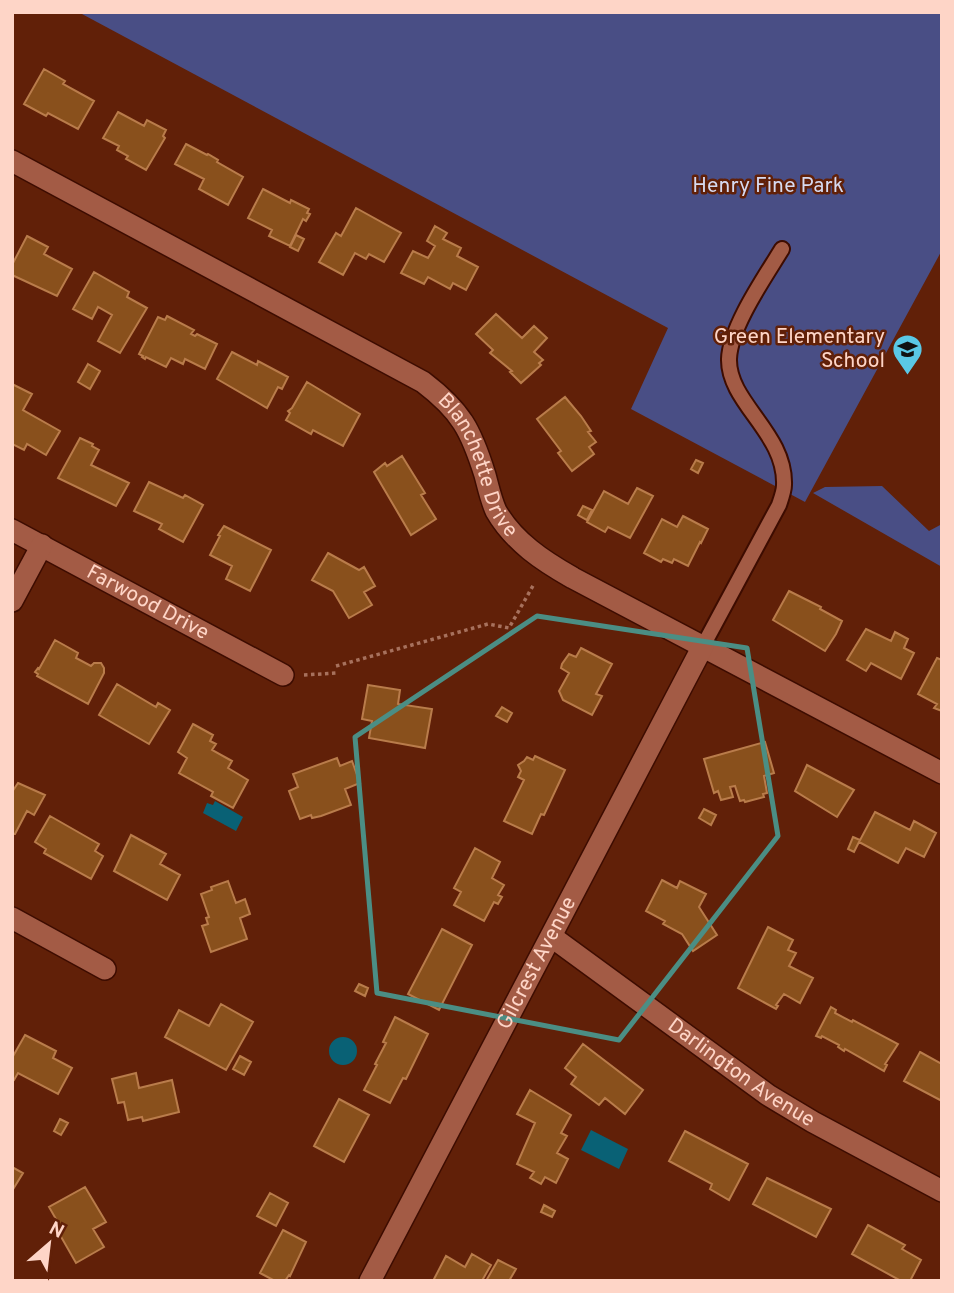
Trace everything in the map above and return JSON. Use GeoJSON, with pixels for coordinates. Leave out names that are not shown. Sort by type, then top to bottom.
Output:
{"type":"FeatureCollection","features":[{"type":"Feature","properties":{"kind":"street","name":"Blanchette Drive"},"geometry":{"type":"LineString","coordinates":[[12,161],[423,382],[448,401],[468,430],[496,510],[515,536],[535,555],[573,578],[942,773]]}},
{"type":"Feature","properties":{"kind":"street","name":"Farwood Drive"},"geometry":{"type":"LineString","coordinates":[[12,530],[283,675]]}},
{"type":"Feature","properties":{"kind":"street"},"geometry":{"type":"LineString","coordinates":[[12,601],[42,545]]}},
{"type":"Feature","properties":{"kind":"street","name":"Gilcrest Avenue"},"geometry":{"type":"LineString","coordinates":[[370,1281],[703,646]]}},
{"type":"Feature","properties":{"kind":"street"},"geometry":{"type":"LineString","coordinates":[[12,918],[105,969]]}},
{"type":"Feature","properties":{"kind":"street","name":"Darlington Avenue"},"geometry":{"type":"LineString","coordinates":[[552,937],[768,1095],[942,1191]]}},
{"type":"Feature","properties":{"kind":"lane"},"geometry":{"type":"LineString","coordinates":[[703,646],[779,505],[784,485],[781,459],[770,436],[738,392],[729,360],[741,322],[782,249]]}},
{"type":"Feature","properties":{"kind":"path"},"geometry":{"type":"LineString","coordinates":[[336,666],[488,624],[509,628],[534,584]]}},
{"type":"Feature","properties":{"kind":"path"},"geometry":{"type":"LineString","coordinates":[[283,675],[337,673]]}},
{"type":"Feature","properties":{"kind":"highlighted area"},"geometry":{"type":"Polygon","coordinates":[[[537,616],[747,648],[778,836],[619,1040],[377,993],[355,737],[537,616]]]}},
{"type":"Feature","properties":{"kind":"green space","name":"Henry Fine Park"},"geometry":{"type":"Polygon","coordinates":[[[942,12],[942,250],[805,502],[631,409],[668,328],[82,14],[942,12]]]}},
{"type":"Feature","properties":{"kind":"green space"},"geometry":{"type":"Polygon","coordinates":[[[882,486],[929,531],[942,524],[942,567],[813,493],[825,487],[882,486]]]}},
{"type":"Feature","properties":{"kind":"shaded area"},"geometry":{"type":"Polygon","coordinates":[[[215,801],[243,817],[236,831],[203,813],[207,803],[213,805],[215,801]]]}},
{"type":"Feature","properties":{"kind":"shaded area"},"geometry":{"type":"Polygon","coordinates":[[[343,1037],[353,1041],[357,1051],[353,1061],[343,1065],[333,1061],[329,1051],[333,1041],[343,1037]]]}},
{"type":"Feature","properties":{"kind":"shaded area"},"geometry":{"type":"Polygon","coordinates":[[[591,1130],[628,1149],[619,1169],[581,1150],[591,1130]]]}},
{"type":"Feature","properties":{"kind":"building"},"geometry":{"type":"Polygon","coordinates":[[[44,69],[65,81],[63,84],[94,101],[78,129],[24,104],[44,69]]]}},
{"type":"Feature","properties":{"kind":"building"},"geometry":{"type":"Polygon","coordinates":[[[118,112],[144,126],[147,120],[166,130],[163,136],[165,138],[146,170],[126,159],[128,156],[117,150],[119,146],[103,138],[118,112]]]}},
{"type":"Feature","properties":{"kind":"building"},"geometry":{"type":"Polygon","coordinates":[[[186,144],[208,154],[243,177],[228,205],[199,189],[204,179],[175,164],[186,144]]]}},
{"type":"Feature","properties":{"kind":"building"},"geometry":{"type":"Polygon","coordinates":[[[263,189],[309,209],[307,213],[310,214],[306,221],[303,219],[290,246],[269,236],[272,230],[248,218],[263,189]]]}},
{"type":"Feature","properties":{"kind":"building"},"geometry":{"type":"Polygon","coordinates":[[[356,208],[401,233],[384,262],[369,254],[366,259],[355,253],[343,275],[319,262],[336,233],[341,236],[356,208]]]}},
{"type":"Feature","properties":{"kind":"building"},"geometry":{"type":"Polygon","coordinates":[[[435,226],[447,233],[443,239],[461,248],[457,256],[478,267],[466,290],[453,283],[450,289],[428,277],[424,284],[401,273],[413,251],[428,258],[435,246],[427,241],[435,226]]]}},
{"type":"Feature","properties":{"kind":"building"},"geometry":{"type":"Polygon","coordinates":[[[296,235],[304,239],[298,251],[290,247],[296,235]]]}},
{"type":"Feature","properties":{"kind":"building"},"geometry":{"type":"Polygon","coordinates":[[[27,236],[48,247],[44,254],[72,269],[57,296],[12,275],[12,265],[27,236]]]}},
{"type":"Feature","properties":{"kind":"building"},"geometry":{"type":"Polygon","coordinates":[[[94,272],[129,292],[127,297],[147,308],[120,353],[98,341],[112,315],[98,307],[92,319],[73,309],[94,272]]]}},
{"type":"Feature","properties":{"kind":"building"},"geometry":{"type":"Polygon","coordinates":[[[496,314],[522,338],[534,326],[547,338],[534,352],[543,360],[539,363],[541,365],[521,383],[510,372],[512,371],[490,353],[493,350],[476,334],[496,314]]]}},
{"type":"Feature","properties":{"kind":"building"},"geometry":{"type":"Polygon","coordinates":[[[167,316],[194,330],[191,334],[197,334],[217,344],[205,369],[185,359],[183,364],[171,358],[166,367],[139,354],[158,317],[165,320],[167,316]]]}},
{"type":"Feature","properties":{"kind":"building"},"geometry":{"type":"Polygon","coordinates":[[[232,352],[257,365],[258,361],[288,377],[282,389],[278,387],[267,408],[217,379],[232,352]]]}},
{"type":"Feature","properties":{"kind":"building"},"geometry":{"type":"Polygon","coordinates":[[[88,364],[100,371],[90,389],[78,382],[88,364]]]}},
{"type":"Feature","properties":{"kind":"building"},"geometry":{"type":"Polygon","coordinates":[[[307,382],[360,414],[343,446],[313,430],[311,434],[286,420],[290,413],[288,411],[307,382]]]}},
{"type":"Feature","properties":{"kind":"building"},"geometry":{"type":"Polygon","coordinates":[[[12,384],[32,394],[23,410],[60,431],[46,455],[27,444],[24,450],[12,444],[12,384]]]}},
{"type":"Feature","properties":{"kind":"building"},"geometry":{"type":"Polygon","coordinates":[[[565,397],[581,416],[596,442],[589,447],[594,454],[572,471],[537,419],[565,397]]]}},
{"type":"Feature","properties":{"kind":"building"},"geometry":{"type":"Polygon","coordinates":[[[80,438],[99,450],[91,465],[129,483],[116,506],[58,478],[80,438]]]}},
{"type":"Feature","properties":{"kind":"building"},"geometry":{"type":"Polygon","coordinates":[[[402,456],[425,493],[421,495],[436,519],[411,535],[374,472],[385,463],[387,466],[402,456]]]}},
{"type":"Feature","properties":{"kind":"building"},"geometry":{"type":"Polygon","coordinates":[[[696,460],[703,463],[698,473],[691,469],[696,460]]]}},
{"type":"Feature","properties":{"kind":"building"},"geometry":{"type":"Polygon","coordinates":[[[149,482],[183,498],[185,495],[203,505],[183,542],[159,529],[162,524],[134,511],[149,482]]]}},
{"type":"Feature","properties":{"kind":"building"},"geometry":{"type":"Polygon","coordinates":[[[637,488],[653,496],[630,538],[608,527],[605,532],[587,522],[604,491],[628,504],[637,488]]]}},
{"type":"Feature","properties":{"kind":"building"},"geometry":{"type":"Polygon","coordinates":[[[583,506],[592,510],[587,520],[578,515],[583,506]]]}},
{"type":"Feature","properties":{"kind":"building"},"geometry":{"type":"Polygon","coordinates":[[[683,516],[708,529],[688,566],[674,559],[672,563],[663,559],[661,562],[644,553],[662,519],[677,527],[683,516]]]}},
{"type":"Feature","properties":{"kind":"building"},"geometry":{"type":"Polygon","coordinates":[[[224,526],[271,550],[250,591],[226,579],[232,566],[210,555],[224,526]]]}},
{"type":"Feature","properties":{"kind":"building"},"geometry":{"type":"Polygon","coordinates":[[[328,553],[359,570],[364,567],[375,586],[364,592],[372,605],[349,618],[333,591],[312,580],[328,553]]]}},
{"type":"Feature","properties":{"kind":"building"},"geometry":{"type":"Polygon","coordinates":[[[789,591],[842,621],[825,651],[773,620],[789,591]]]}},
{"type":"Feature","properties":{"kind":"building"},"geometry":{"type":"Polygon","coordinates":[[[866,629],[891,641],[895,632],[908,639],[904,648],[914,653],[901,679],[871,663],[866,671],[847,660],[866,629]]]}},
{"type":"Feature","properties":{"kind":"building"},"geometry":{"type":"Polygon","coordinates":[[[55,640],[78,653],[76,658],[91,666],[101,663],[104,668],[88,704],[37,676],[35,672],[55,640]]]}},
{"type":"Feature","properties":{"kind":"building"},"geometry":{"type":"Polygon","coordinates":[[[581,648],[612,664],[596,694],[602,696],[592,715],[563,700],[559,691],[569,673],[561,668],[562,664],[569,654],[576,657],[581,648]]]}},
{"type":"Feature","properties":{"kind":"building"},"geometry":{"type":"Polygon","coordinates":[[[937,658],[942,660],[942,711],[934,708],[937,704],[918,694],[937,658]]]}},
{"type":"Feature","properties":{"kind":"building"},"geometry":{"type":"Polygon","coordinates":[[[117,684],[156,707],[158,703],[170,710],[149,744],[99,715],[117,684]]]}},
{"type":"Feature","properties":{"kind":"building"},"geometry":{"type":"Polygon","coordinates":[[[368,685],[400,690],[398,704],[432,709],[425,748],[369,738],[372,721],[362,719],[368,685]]]}},
{"type":"Feature","properties":{"kind":"building"},"geometry":{"type":"Polygon","coordinates":[[[502,707],[512,713],[507,722],[496,716],[502,707]]]}},
{"type":"Feature","properties":{"kind":"building"},"geometry":{"type":"Polygon","coordinates":[[[193,724],[213,735],[210,741],[216,744],[212,750],[232,761],[228,768],[248,780],[233,808],[211,796],[213,792],[179,773],[187,758],[178,752],[193,724]]]}},
{"type":"Feature","properties":{"kind":"building"},"geometry":{"type":"Polygon","coordinates":[[[765,742],[774,773],[764,776],[767,793],[763,794],[764,797],[740,801],[735,786],[730,787],[733,797],[721,800],[718,791],[714,793],[704,759],[765,742]]]}},
{"type":"Feature","properties":{"kind":"building"},"geometry":{"type":"Polygon","coordinates":[[[535,756],[565,770],[532,834],[504,821],[524,780],[518,777],[521,771],[518,765],[527,757],[533,760],[535,756]]]}},
{"type":"Feature","properties":{"kind":"building"},"geometry":{"type":"Polygon","coordinates":[[[337,758],[340,766],[352,761],[360,783],[345,789],[351,805],[321,816],[312,818],[311,815],[300,819],[289,791],[298,787],[293,774],[337,758]]]}},
{"type":"Feature","properties":{"kind":"building"},"geometry":{"type":"Polygon","coordinates":[[[807,765],[854,790],[837,817],[795,791],[807,765]]]}},
{"type":"Feature","properties":{"kind":"building"},"geometry":{"type":"Polygon","coordinates":[[[18,783],[45,795],[34,815],[27,811],[15,834],[12,834],[12,792],[18,783]]]}},
{"type":"Feature","properties":{"kind":"building"},"geometry":{"type":"Polygon","coordinates":[[[704,809],[716,815],[711,825],[699,818],[704,809]]]}},
{"type":"Feature","properties":{"kind":"building"},"geometry":{"type":"Polygon","coordinates":[[[875,812],[910,830],[914,821],[936,833],[924,857],[906,848],[898,863],[859,842],[875,812]]]}},
{"type":"Feature","properties":{"kind":"building"},"geometry":{"type":"Polygon","coordinates":[[[50,816],[99,844],[95,851],[103,856],[91,879],[44,853],[46,849],[35,842],[50,816]]]}},
{"type":"Feature","properties":{"kind":"building"},"geometry":{"type":"Polygon","coordinates":[[[131,835],[166,854],[160,864],[180,875],[167,900],[114,871],[131,835]]]}},
{"type":"Feature","properties":{"kind":"building"},"geometry":{"type":"Polygon","coordinates":[[[853,837],[860,840],[854,852],[848,849],[853,837]]]}},
{"type":"Feature","properties":{"kind":"building"},"geometry":{"type":"Polygon","coordinates":[[[475,848],[500,862],[492,878],[504,885],[498,895],[502,897],[498,904],[494,902],[484,921],[454,905],[461,892],[454,888],[475,848]]]}},
{"type":"Feature","properties":{"kind":"building"},"geometry":{"type":"Polygon","coordinates":[[[662,880],[677,888],[680,881],[706,894],[699,907],[717,935],[693,951],[682,934],[646,911],[662,880]]]}},
{"type":"Feature","properties":{"kind":"building"},"geometry":{"type":"Polygon","coordinates":[[[228,881],[236,903],[245,899],[250,914],[240,918],[247,939],[211,952],[202,926],[208,924],[206,918],[209,917],[201,894],[228,881]]]}},
{"type":"Feature","properties":{"kind":"building"},"geometry":{"type":"Polygon","coordinates":[[[768,927],[793,940],[788,950],[796,953],[789,966],[813,978],[800,1003],[784,994],[776,1009],[738,988],[768,927]]]}},
{"type":"Feature","properties":{"kind":"building"},"geometry":{"type":"Polygon","coordinates":[[[442,929],[472,945],[439,1010],[408,994],[442,929]]]}},
{"type":"Feature","properties":{"kind":"building"},"geometry":{"type":"Polygon","coordinates":[[[359,984],[368,988],[365,996],[355,991],[359,984]]]}},
{"type":"Feature","properties":{"kind":"building"},"geometry":{"type":"Polygon","coordinates":[[[221,1004],[253,1022],[226,1070],[165,1037],[179,1010],[209,1026],[221,1004]]]}},
{"type":"Feature","properties":{"kind":"building"},"geometry":{"type":"Polygon","coordinates":[[[831,1007],[836,1010],[835,1013],[898,1044],[885,1064],[887,1065],[884,1071],[845,1049],[844,1051],[839,1045],[822,1036],[816,1036],[831,1007]]]}},
{"type":"Feature","properties":{"kind":"building"},"geometry":{"type":"Polygon","coordinates":[[[395,1017],[428,1034],[406,1079],[403,1078],[390,1103],[364,1090],[377,1065],[375,1064],[386,1043],[383,1042],[395,1017]]]}},
{"type":"Feature","properties":{"kind":"building"},"geometry":{"type":"Polygon","coordinates":[[[25,1035],[56,1051],[53,1058],[72,1068],[58,1094],[18,1073],[14,1080],[12,1079],[12,1058],[25,1035]]]}},
{"type":"Feature","properties":{"kind":"building"},"geometry":{"type":"Polygon","coordinates":[[[583,1044],[643,1090],[625,1114],[605,1098],[599,1105],[571,1084],[576,1077],[565,1068],[583,1044]]]}},
{"type":"Feature","properties":{"kind":"building"},"geometry":{"type":"Polygon","coordinates":[[[920,1052],[942,1064],[942,1101],[904,1081],[920,1052]]]}},
{"type":"Feature","properties":{"kind":"building"},"geometry":{"type":"Polygon","coordinates":[[[240,1056],[251,1062],[244,1075],[233,1069],[240,1056]]]}},
{"type":"Feature","properties":{"kind":"building"},"geometry":{"type":"Polygon","coordinates":[[[136,1073],[139,1088],[172,1080],[179,1112],[143,1121],[142,1117],[128,1120],[124,1102],[118,1103],[112,1079],[136,1073]]]}},
{"type":"Feature","properties":{"kind":"building"},"geometry":{"type":"Polygon","coordinates":[[[530,1090],[571,1115],[561,1133],[567,1136],[557,1153],[568,1159],[556,1183],[545,1177],[541,1184],[530,1178],[534,1172],[517,1164],[535,1123],[517,1114],[530,1090]]]}},
{"type":"Feature","properties":{"kind":"building"},"geometry":{"type":"Polygon","coordinates":[[[339,1099],[369,1115],[344,1162],[314,1146],[339,1099]]]}},
{"type":"Feature","properties":{"kind":"building"},"geometry":{"type":"Polygon","coordinates":[[[60,1119],[68,1123],[61,1135],[54,1131],[60,1119]]]}},
{"type":"Feature","properties":{"kind":"building"},"geometry":{"type":"Polygon","coordinates":[[[685,1131],[748,1164],[729,1200],[710,1189],[712,1184],[669,1161],[685,1131]]]}},
{"type":"Feature","properties":{"kind":"building"},"geometry":{"type":"Polygon","coordinates":[[[12,1167],[23,1173],[12,1191],[12,1167]]]}},
{"type":"Feature","properties":{"kind":"building"},"geometry":{"type":"Polygon","coordinates":[[[767,1178],[831,1209],[816,1237],[753,1204],[767,1178]]]}},
{"type":"Feature","properties":{"kind":"building"},"geometry":{"type":"Polygon","coordinates":[[[85,1187],[106,1222],[93,1229],[104,1247],[76,1263],[56,1228],[60,1226],[49,1207],[85,1187]]]}},
{"type":"Feature","properties":{"kind":"building"},"geometry":{"type":"Polygon","coordinates":[[[270,1193],[288,1203],[276,1226],[257,1216],[270,1193]]]}},
{"type":"Feature","properties":{"kind":"building"},"geometry":{"type":"Polygon","coordinates":[[[544,1205],[555,1211],[552,1217],[541,1212],[544,1205]]]}},
{"type":"Feature","properties":{"kind":"building"},"geometry":{"type":"Polygon","coordinates":[[[868,1225],[905,1245],[902,1249],[921,1260],[910,1281],[901,1281],[852,1254],[868,1225]]]}},
{"type":"Feature","properties":{"kind":"building"},"geometry":{"type":"Polygon","coordinates":[[[283,1230],[306,1242],[290,1276],[285,1281],[275,1281],[260,1273],[283,1230]]]}},
{"type":"Feature","properties":{"kind":"building"},"geometry":{"type":"Polygon","coordinates":[[[472,1254],[491,1265],[483,1279],[486,1281],[433,1281],[446,1256],[465,1267],[472,1254]]]}},
{"type":"Feature","properties":{"kind":"building"},"geometry":{"type":"Polygon","coordinates":[[[498,1260],[516,1269],[509,1281],[486,1281],[498,1260]]]}},
{"type":"Feature","properties":{"kind":"place","name":"Green Elementary School"},"geometry":{"type":"Point","coordinates":[908,376]}}]}
